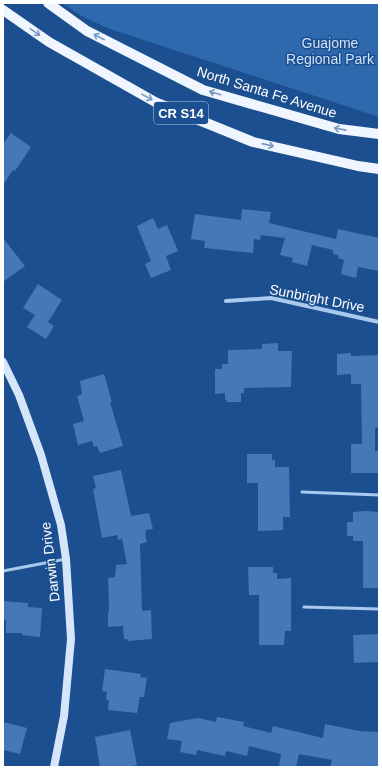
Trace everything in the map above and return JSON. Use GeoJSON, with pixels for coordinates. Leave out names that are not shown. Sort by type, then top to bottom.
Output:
{"type":"FeatureCollection","features":[{"type":"Feature","properties":{"kind":"main road","name":"North Santa Fe Avenue"},"geometry":{"type":"LineString","coordinates":[[48,3],[87,31],[203,90],[339,129],[379,134]]}},
{"type":"Feature","properties":{"kind":"main road","name":"CR S14"},"geometry":{"type":"LineString","coordinates":[[3,10],[49,42],[157,103],[253,142],[358,166],[379,169]]}},
{"type":"Feature","properties":{"kind":"street","name":"Sunbright Drive"},"geometry":{"type":"LineString","coordinates":[[226,301],[271,298],[379,322]]}},
{"type":"Feature","properties":{"kind":"street","name":"Darwin Drive"},"geometry":{"type":"LineString","coordinates":[[3,362],[19,395],[42,455],[60,525],[66,558],[71,639],[64,716],[54,767]]}},
{"type":"Feature","properties":{"kind":"lane"},"geometry":{"type":"LineString","coordinates":[[302,492],[379,495]]}},
{"type":"Feature","properties":{"kind":"lane"},"geometry":{"type":"LineString","coordinates":[[3,571],[66,558]]}},
{"type":"Feature","properties":{"kind":"lane"},"geometry":{"type":"LineString","coordinates":[[304,607],[379,609]]}},
{"type":"Feature","properties":{"kind":"green space","name":"Guajome Regional Park"},"geometry":{"type":"Polygon","coordinates":[[[62,3],[379,3],[379,117],[107,28],[80,15],[62,3]]]}},
{"type":"Feature","properties":{"kind":"building"},"geometry":{"type":"Polygon","coordinates":[[[11,133],[31,147],[15,171],[13,170],[3,185],[3,144],[11,133]]]}},
{"type":"Feature","properties":{"kind":"building"},"geometry":{"type":"Polygon","coordinates":[[[242,209],[271,212],[269,223],[336,239],[338,229],[379,238],[379,271],[358,267],[356,278],[341,274],[344,260],[338,258],[338,255],[333,254],[333,250],[312,245],[307,266],[292,262],[293,258],[280,255],[285,238],[261,235],[260,240],[254,239],[253,253],[204,248],[205,241],[191,239],[195,214],[241,220],[242,209]]]}},
{"type":"Feature","properties":{"kind":"building"},"geometry":{"type":"Polygon","coordinates":[[[153,218],[158,229],[167,225],[178,251],[166,256],[171,270],[151,278],[145,264],[151,261],[137,226],[153,218]]]}},
{"type":"Feature","properties":{"kind":"building"},"geometry":{"type":"Polygon","coordinates":[[[3,238],[25,266],[3,282],[3,238]]]}},
{"type":"Feature","properties":{"kind":"building"},"geometry":{"type":"Polygon","coordinates":[[[38,284],[62,300],[48,322],[54,326],[46,339],[27,327],[35,315],[23,308],[38,284]]]}},
{"type":"Feature","properties":{"kind":"building"},"geometry":{"type":"Polygon","coordinates":[[[278,343],[278,351],[292,351],[291,387],[244,388],[244,393],[241,393],[241,402],[227,402],[227,400],[225,400],[225,393],[215,394],[215,369],[222,369],[222,364],[228,364],[228,350],[262,349],[262,344],[278,343]]]}},
{"type":"Feature","properties":{"kind":"building"},"geometry":{"type":"Polygon","coordinates":[[[351,353],[351,356],[379,355],[379,427],[375,428],[375,451],[379,451],[379,473],[351,473],[351,444],[362,444],[361,384],[351,384],[351,374],[337,375],[337,354],[351,353]]]}},
{"type":"Feature","properties":{"kind":"building"},"geometry":{"type":"Polygon","coordinates":[[[104,374],[112,402],[110,402],[123,446],[100,453],[97,446],[94,447],[92,441],[78,445],[73,424],[84,421],[77,396],[82,394],[80,381],[104,374]]]}},
{"type":"Feature","properties":{"kind":"building"},"geometry":{"type":"Polygon","coordinates":[[[247,454],[272,454],[272,460],[275,460],[275,467],[289,467],[290,517],[283,517],[283,530],[258,531],[258,483],[247,483],[247,454]]]}},
{"type":"Feature","properties":{"kind":"building"},"geometry":{"type":"Polygon","coordinates":[[[121,470],[131,516],[149,513],[153,529],[146,530],[145,533],[147,542],[140,544],[142,611],[151,610],[152,639],[128,641],[127,639],[124,639],[123,626],[108,627],[108,578],[115,577],[116,565],[127,564],[122,539],[118,540],[117,535],[102,538],[93,489],[96,488],[93,476],[121,470]]]}},
{"type":"Feature","properties":{"kind":"building"},"geometry":{"type":"Polygon","coordinates":[[[353,512],[379,512],[379,588],[363,588],[363,541],[353,541],[353,536],[347,536],[347,522],[353,522],[353,512]]]}},
{"type":"Feature","properties":{"kind":"building"},"geometry":{"type":"Polygon","coordinates":[[[248,567],[273,567],[273,573],[277,573],[277,579],[291,578],[291,631],[285,631],[284,645],[259,645],[259,595],[249,595],[248,567]]]}},
{"type":"Feature","properties":{"kind":"building"},"geometry":{"type":"Polygon","coordinates":[[[3,601],[28,603],[28,607],[42,608],[40,637],[22,635],[22,633],[6,633],[6,620],[3,619],[3,601]]]}},
{"type":"Feature","properties":{"kind":"building"},"geometry":{"type":"Polygon","coordinates":[[[379,634],[379,662],[354,663],[353,635],[379,634]]]}},
{"type":"Feature","properties":{"kind":"building"},"geometry":{"type":"Polygon","coordinates":[[[105,669],[141,674],[140,677],[147,678],[144,697],[140,697],[137,713],[108,710],[109,700],[106,700],[107,692],[102,691],[105,669]]]}},
{"type":"Feature","properties":{"kind":"building"},"geometry":{"type":"Polygon","coordinates":[[[217,717],[244,722],[243,726],[271,733],[273,726],[323,738],[325,724],[359,731],[379,732],[379,767],[330,767],[332,760],[299,754],[296,767],[285,767],[279,765],[281,754],[249,746],[247,756],[226,751],[225,756],[197,750],[196,755],[180,752],[182,741],[167,739],[170,723],[198,718],[216,722],[217,717]]]}},
{"type":"Feature","properties":{"kind":"building"},"geometry":{"type":"Polygon","coordinates":[[[3,722],[27,728],[20,754],[3,750],[3,722]]]}},
{"type":"Feature","properties":{"kind":"building"},"geometry":{"type":"Polygon","coordinates":[[[130,730],[137,765],[125,767],[100,767],[95,737],[130,730]]]}}]}
